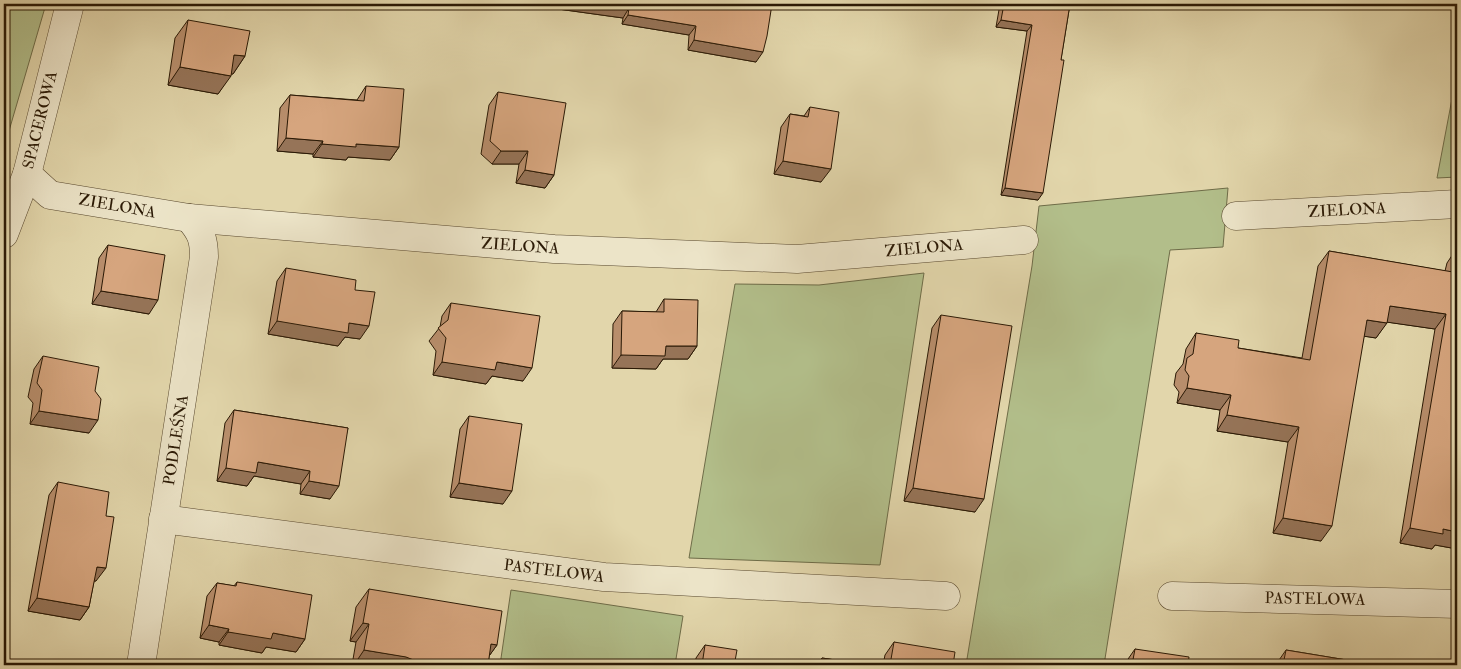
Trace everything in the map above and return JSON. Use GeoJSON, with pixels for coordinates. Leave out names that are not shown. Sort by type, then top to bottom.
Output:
{"type":"FeatureCollection","features":[{"type":"Feature","properties":{"kind":"street","name":"SPACEROWA"},"geometry":{"type":"LineString","coordinates":[[4,234],[26,174],[70,4]]}},
{"type":"Feature","properties":{"kind":"street","name":"ZIELONA"},"geometry":{"type":"LineString","coordinates":[[26,174],[50,195],[189,218],[554,249],[797,259],[1024,240]]}},
{"type":"Feature","properties":{"kind":"street","name":"ZIELONA"},"geometry":{"type":"LineString","coordinates":[[1236,216],[1457,204]]}},
{"type":"Feature","properties":{"kind":"street","name":"PODLEŚNA"},"geometry":{"type":"LineString","coordinates":[[141,665],[204,257],[204,246],[200,232],[189,218]]}},
{"type":"Feature","properties":{"kind":"street","name":"PASTELOWA"},"geometry":{"type":"LineString","coordinates":[[163,520],[604,577],[946,596]]}},
{"type":"Feature","properties":{"kind":"street","name":"PASTELOWA"},"geometry":{"type":"LineString","coordinates":[[1172,596],[1457,604]]}},
{"type":"Feature","properties":{"kind":"green space"},"geometry":{"type":"Polygon","coordinates":[[[4,4],[46,4],[4,148],[4,4]]]}},
{"type":"Feature","properties":{"kind":"green space"},"geometry":{"type":"Polygon","coordinates":[[[1455,83],[1457,84],[1457,177],[1437,178],[1455,83]]]}},
{"type":"Feature","properties":{"kind":"green space"},"geometry":{"type":"Polygon","coordinates":[[[1228,188],[1223,247],[1170,250],[1104,665],[966,665],[1032,266],[1039,206],[1228,188]]]}},
{"type":"Feature","properties":{"kind":"green space"},"geometry":{"type":"Polygon","coordinates":[[[924,273],[880,565],[689,558],[735,284],[819,285],[924,273]]]}},
{"type":"Feature","properties":{"kind":"green space"},"geometry":{"type":"Polygon","coordinates":[[[511,590],[683,616],[675,665],[500,665],[511,590]]]}},
{"type":"Feature","properties":{"kind":"building"},"geometry":{"type":"Polygon","coordinates":[[[597,4],[772,4],[763,52],[694,40],[696,26],[628,15],[629,8],[597,4]]]}},
{"type":"Feature","properties":{"kind":"building"},"geometry":{"type":"Polygon","coordinates":[[[1004,4],[1070,4],[1061,60],[1064,60],[1043,193],[1005,188],[1032,25],[1001,20],[1004,4]]]}},
{"type":"Feature","properties":{"kind":"building"},"geometry":{"type":"Polygon","coordinates":[[[188,20],[250,31],[245,56],[234,55],[231,76],[180,67],[188,20]]]}},
{"type":"Feature","properties":{"kind":"building"},"geometry":{"type":"Polygon","coordinates":[[[366,86],[404,89],[399,147],[356,144],[356,147],[322,144],[323,141],[286,138],[290,95],[364,101],[366,86]]]}},
{"type":"Feature","properties":{"kind":"building"},"geometry":{"type":"Polygon","coordinates":[[[498,92],[566,103],[554,175],[525,170],[528,151],[501,151],[490,141],[498,92]]]}},
{"type":"Feature","properties":{"kind":"building"},"geometry":{"type":"Polygon","coordinates":[[[810,107],[839,112],[831,169],[783,161],[790,114],[808,117],[810,107]]]}},
{"type":"Feature","properties":{"kind":"building"},"geometry":{"type":"Polygon","coordinates":[[[108,245],[165,255],[158,300],[101,291],[108,245]]]}},
{"type":"Feature","properties":{"kind":"building"},"geometry":{"type":"Polygon","coordinates":[[[1457,248],[1457,532],[1443,529],[1443,534],[1410,528],[1446,314],[1390,306],[1387,323],[1367,320],[1332,526],[1283,518],[1299,427],[1227,415],[1231,395],[1187,388],[1189,376],[1185,370],[1187,358],[1193,354],[1196,333],[1239,340],[1238,348],[1310,360],[1329,251],[1453,272],[1457,248]]]}},
{"type":"Feature","properties":{"kind":"building"},"geometry":{"type":"Polygon","coordinates":[[[286,268],[356,280],[355,290],[375,292],[369,326],[349,323],[348,333],[277,321],[286,268]]]}},
{"type":"Feature","properties":{"kind":"building"},"geometry":{"type":"Polygon","coordinates":[[[664,299],[698,300],[697,346],[666,346],[665,356],[621,355],[622,311],[664,312],[664,299]]]}},
{"type":"Feature","properties":{"kind":"building"},"geometry":{"type":"Polygon","coordinates":[[[451,303],[540,316],[532,368],[497,362],[495,370],[442,362],[446,338],[438,328],[448,320],[451,303]]]}},
{"type":"Feature","properties":{"kind":"building"},"geometry":{"type":"Polygon","coordinates":[[[941,315],[1012,326],[984,499],[913,488],[941,315]]]}},
{"type":"Feature","properties":{"kind":"building"},"geometry":{"type":"Polygon","coordinates":[[[43,356],[99,367],[95,391],[101,399],[98,420],[39,411],[42,390],[37,383],[43,356]]]}},
{"type":"Feature","properties":{"kind":"building"},"geometry":{"type":"Polygon","coordinates":[[[234,410],[348,428],[339,486],[309,481],[310,471],[258,462],[256,473],[226,468],[234,410]]]}},
{"type":"Feature","properties":{"kind":"building"},"geometry":{"type":"Polygon","coordinates":[[[469,416],[522,424],[512,491],[459,483],[469,416]]]}},
{"type":"Feature","properties":{"kind":"building"},"geometry":{"type":"Polygon","coordinates":[[[58,482],[109,492],[106,516],[114,517],[106,568],[97,567],[89,607],[37,598],[58,482]]]}},
{"type":"Feature","properties":{"kind":"building"},"geometry":{"type":"Polygon","coordinates":[[[237,582],[312,595],[305,639],[273,633],[271,639],[228,632],[229,629],[209,625],[217,583],[236,586],[237,582]]]}},
{"type":"Feature","properties":{"kind":"building"},"geometry":{"type":"Polygon","coordinates":[[[369,589],[502,611],[497,645],[491,644],[488,665],[421,663],[406,657],[364,650],[369,624],[363,623],[369,589]]]}},
{"type":"Feature","properties":{"kind":"building"},"geometry":{"type":"Polygon","coordinates":[[[894,642],[955,652],[953,665],[890,665],[894,642]]]}},
{"type":"Feature","properties":{"kind":"building"},"geometry":{"type":"Polygon","coordinates":[[[705,645],[737,650],[735,661],[765,665],[702,665],[705,645]]]}},
{"type":"Feature","properties":{"kind":"building"},"geometry":{"type":"Polygon","coordinates":[[[1135,649],[1189,657],[1188,665],[1132,665],[1135,649]]]}},
{"type":"Feature","properties":{"kind":"building"},"geometry":{"type":"Polygon","coordinates":[[[1286,650],[1377,665],[1283,665],[1286,650]]]}},
{"type":"Feature","properties":{"kind":"building"},"geometry":{"type":"Polygon","coordinates":[[[822,658],[869,665],[821,665],[822,658]]]}},
{"type":"Feature","properties":{"kind":"building"},"geometry":{"type":"Polygon","coordinates":[[[1387,661],[1413,665],[1387,665],[1387,661]]]}}]}
